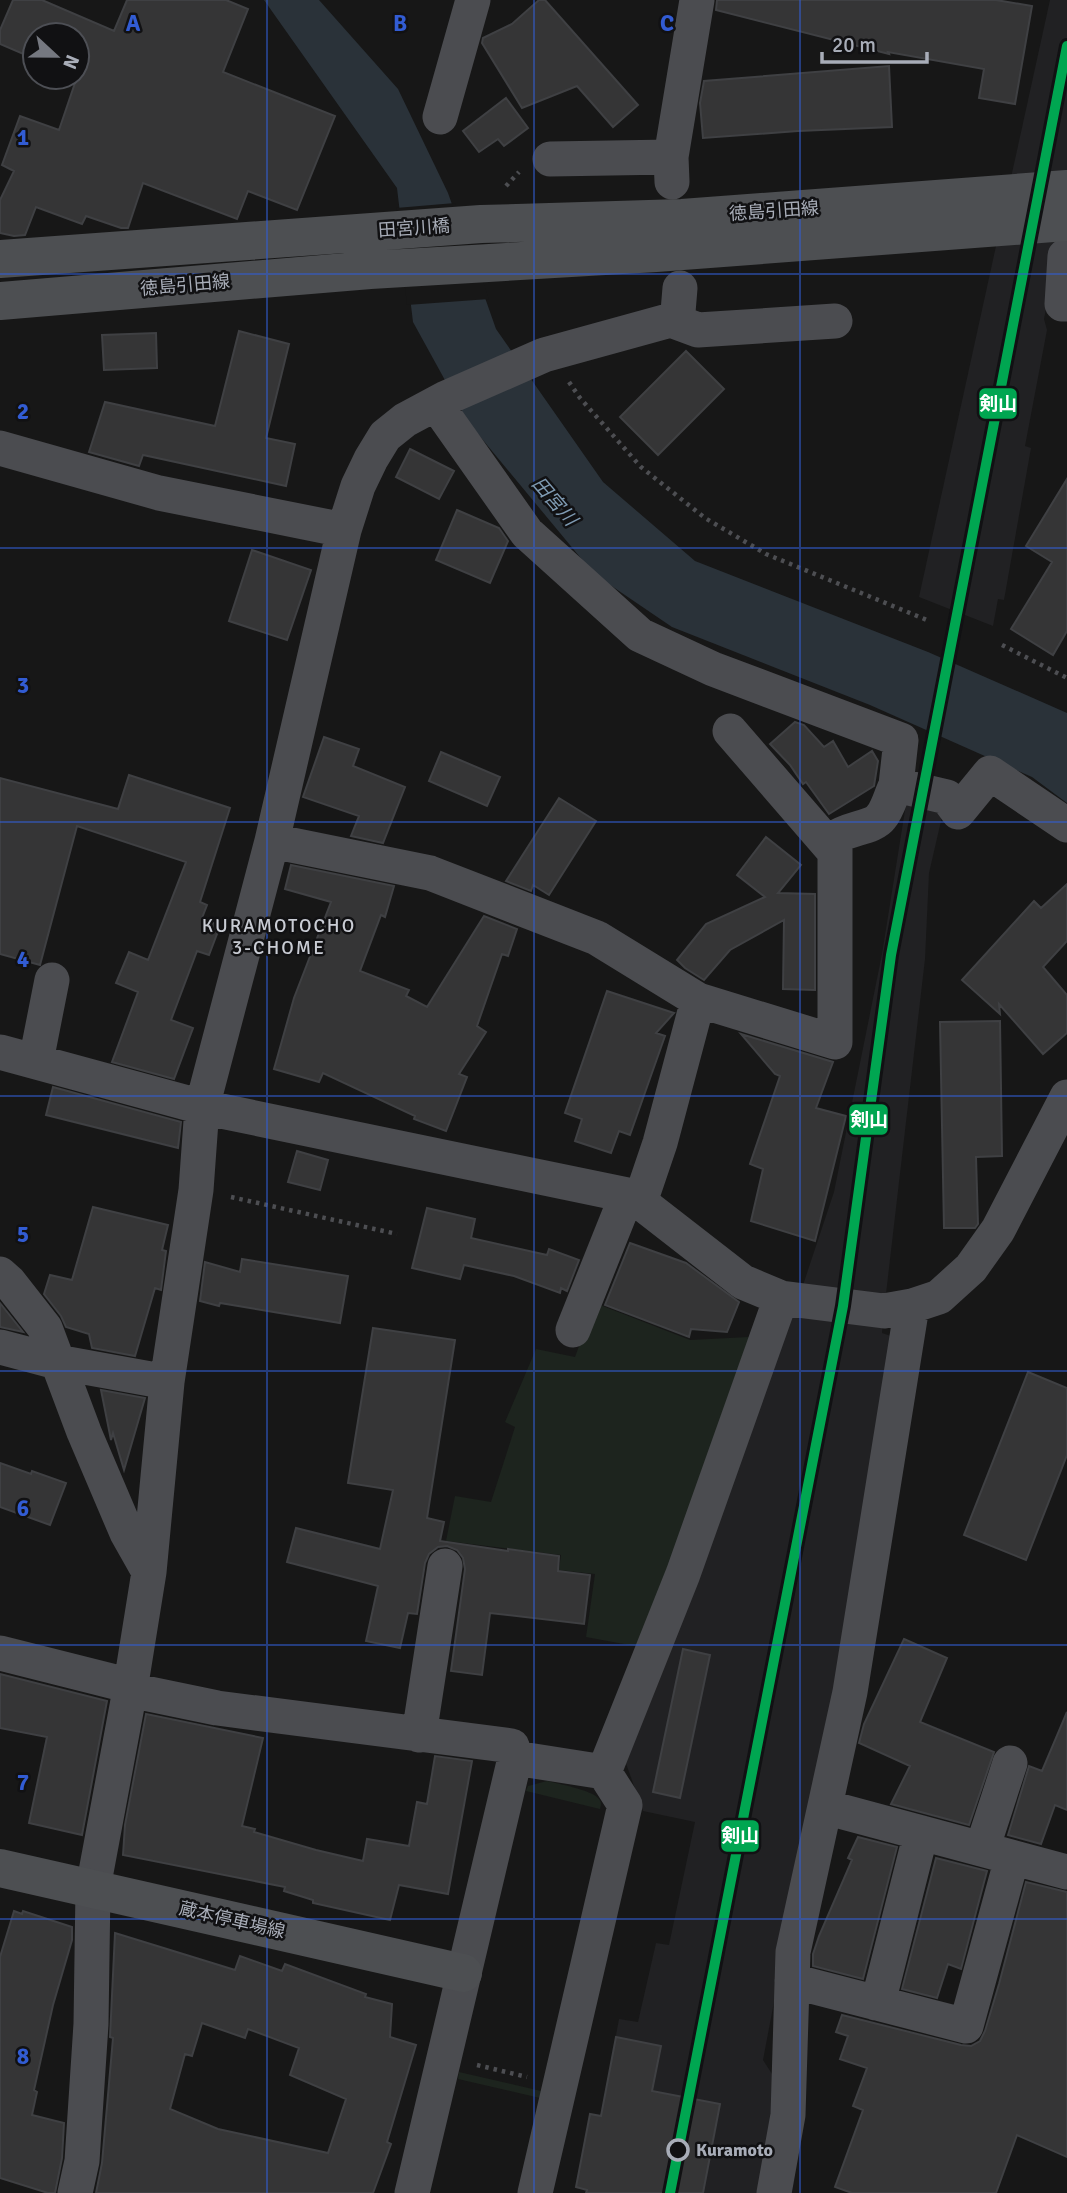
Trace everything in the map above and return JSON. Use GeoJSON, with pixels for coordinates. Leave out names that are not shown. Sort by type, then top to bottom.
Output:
{"type":"FeatureCollection","features":[{"type":"Feature","properties":{"kind":"main road","name":"徳島引田線"},"geometry":{"type":"LineString","coordinates":[[481,223],[682,218],[1067,190]]}},
{"type":"Feature","properties":{"kind":"main road","name":"田宮川橋"},"geometry":{"type":"LineString","coordinates":[[0,259],[481,223]]}},
{"type":"Feature","properties":{"kind":"main road","name":"徳島引田線"},"geometry":{"type":"LineString","coordinates":[[0,301],[502,261],[669,252],[1066,239]]}},
{"type":"Feature","properties":{"kind":"main road","name":"蔵本停車場線"},"geometry":{"type":"LineString","coordinates":[[0,1868],[463,1973]]}},
{"type":"Feature","properties":{"kind":"street"},"geometry":{"type":"LineString","coordinates":[[440,117],[473,0]]}},
{"type":"Feature","properties":{"kind":"street"},"geometry":{"type":"LineString","coordinates":[[535,165],[671,169],[697,0]]}},
{"type":"Feature","properties":{"kind":"street"},"geometry":{"type":"LineString","coordinates":[[1066,239],[1062,304],[1067,304]]}},
{"type":"Feature","properties":{"kind":"street"},"geometry":{"type":"LineString","coordinates":[[75,2193],[82,2161],[90,2037],[93,1888],[149,1572],[167,1382],[196,1190],[202,1107],[272,841],[344,530],[358,486],[370,459],[385,436],[405,420],[546,354],[676,304],[698,330],[835,321]]}},
{"type":"Feature","properties":{"kind":"street"},"geometry":{"type":"LineString","coordinates":[[272,841],[430,873],[597,939],[698,1000],[835,1042],[835,838],[843,831],[876,823],[882,817],[896,785],[901,740],[713,669],[640,635],[527,533],[441,401]]}},
{"type":"Feature","properties":{"kind":"street"},"geometry":{"type":"LineString","coordinates":[[0,448],[159,493],[344,530]]}},
{"type":"Feature","properties":{"kind":"street"},"geometry":{"type":"LineString","coordinates":[[730,731],[833,850]]}},
{"type":"Feature","properties":{"kind":"street"},"geometry":{"type":"LineString","coordinates":[[896,785],[947,797],[958,812],[990,774],[1067,825]]}},
{"type":"Feature","properties":{"kind":"street"},"geometry":{"type":"LineString","coordinates":[[36,1061],[51,980]]}},
{"type":"Feature","properties":{"kind":"street"},"geometry":{"type":"LineString","coordinates":[[573,1330],[660,1143],[698,1000]]}},
{"type":"Feature","properties":{"kind":"street"},"geometry":{"type":"LineString","coordinates":[[0,1052],[202,1107],[633,1198],[743,1282],[781,1298],[884,1311],[939,1297],[971,1269],[998,1230],[1067,1097]]}},
{"type":"Feature","properties":{"kind":"street"},"geometry":{"type":"LineString","coordinates":[[0,1274],[45,1328],[84,1432],[127,1533],[149,1572]]}},
{"type":"Feature","properties":{"kind":"street"},"geometry":{"type":"LineString","coordinates":[[604,1772],[683,1574],[781,1298]]}},
{"type":"Feature","properties":{"kind":"street"},"geometry":{"type":"LineString","coordinates":[[774,2193],[788,2115],[793,1952],[850,1692],[912,1306]]}},
{"type":"Feature","properties":{"kind":"street"},"geometry":{"type":"LineString","coordinates":[[0,1347],[57,1362],[167,1382]]}},
{"type":"Feature","properties":{"kind":"street"},"geometry":{"type":"LineString","coordinates":[[419,1735],[445,1566]]}},
{"type":"Feature","properties":{"kind":"street"},"geometry":{"type":"LineString","coordinates":[[0,1654],[217,1708],[512,1745],[515,1758],[412,2193]]}},
{"type":"Feature","properties":{"kind":"street"},"geometry":{"type":"LineString","coordinates":[[515,1758],[604,1772],[625,1805],[534,2193]]}},
{"type":"Feature","properties":{"kind":"street"},"geometry":{"type":"LineString","coordinates":[[792,1981],[966,2026],[997,1854],[1010,1763]]}},
{"type":"Feature","properties":{"kind":"street"},"geometry":{"type":"LineString","coordinates":[[825,1808],[1067,1872]]}},
{"type":"Feature","properties":{"kind":"street"},"geometry":{"type":"LineString","coordinates":[[876,2003],[883,1987],[921,1833]]}},
{"type":"Feature","properties":{"kind":"path"},"geometry":{"type":"LineString","coordinates":[[502,191],[535,165]]}},
{"type":"Feature","properties":{"kind":"path"},"geometry":{"type":"LineString","coordinates":[[546,354],[580,398],[641,467],[705,518],[766,554],[927,620]]}},
{"type":"Feature","properties":{"kind":"path"},"geometry":{"type":"LineString","coordinates":[[1002,645],[1067,678]]}},
{"type":"Feature","properties":{"kind":"path"},"geometry":{"type":"LineString","coordinates":[[196,1190],[397,1234]]}},
{"type":"Feature","properties":{"kind":"path"},"geometry":{"type":"LineString","coordinates":[[471,2063],[531,2078]]}},
{"type":"Feature","properties":{"kind":"shaded area"},"geometry":{"type":"Polygon","coordinates":[[[1050,0],[1067,0],[1067,200],[1044,319],[1047,330],[1025,446],[1031,448],[1004,600],[998,599],[993,626],[919,597],[1050,0]]]}},
{"type":"Feature","properties":{"kind":"shaded area","name":"Kuramoto"},"geometry":{"type":"Polygon","coordinates":[[[906,804],[944,808],[929,873],[925,959],[884,1311],[882,1333],[894,1337],[874,1475],[763,2060],[774,2077],[777,2105],[759,2193],[586,2193],[586,2190],[576,2187],[590,2114],[601,2116],[619,2019],[638,2022],[656,1943],[669,1945],[695,1822],[643,1811],[624,1758],[798,1300],[834,1192],[882,954],[906,804]]]}},
{"type":"Feature","properties":{"kind":"shaded area"},"geometry":{"type":"Polygon","coordinates":[[[595,1303],[690,1340],[749,1337],[640,1647],[586,1637],[595,1574],[559,1570],[561,1555],[446,1541],[455,1496],[491,1502],[515,1427],[505,1422],[536,1349],[575,1357],[595,1303]]]}},
{"type":"Feature","properties":{"kind":"shaded area"},"geometry":{"type":"Polygon","coordinates":[[[547,1781],[589,1792],[601,1802],[600,1809],[526,1791],[528,1786],[547,1781]]]}},
{"type":"Feature","properties":{"kind":"shaded area"},"geometry":{"type":"Polygon","coordinates":[[[459,2072],[541,2091],[540,2098],[458,2079],[459,2072]]]}},
{"type":"Feature","properties":{"kind":"water","name":"田宮川"},"geometry":{"type":"Polygon","coordinates":[[[264,0],[319,0],[398,89],[448,193],[496,329],[603,482],[695,561],[928,652],[1067,713],[1067,803],[1032,777],[870,705],[672,627],[594,574],[468,422],[413,322],[397,188],[264,0]]]}},
{"type":"Feature","properties":{"kind":"pier"},"geometry":{"type":"Polygon","coordinates":[[[455,203],[489,299],[407,305],[396,208],[455,203]]]}},
{"type":"Feature","properties":{"kind":"building"},"geometry":{"type":"Polygon","coordinates":[[[13,0],[42,0],[91,21],[21,21],[21,53],[0,44],[0,30],[13,0]]]}},
{"type":"Feature","properties":{"kind":"building"},"geometry":{"type":"Polygon","coordinates":[[[127,0],[226,0],[248,9],[223,72],[335,116],[297,210],[248,191],[237,219],[143,183],[128,228],[86,216],[82,224],[36,207],[25,235],[0,233],[0,200],[14,171],[2,165],[20,116],[59,130],[72,91],[91,91],[91,21],[114,31],[127,0]]]}},
{"type":"Feature","properties":{"kind":"building"},"geometry":{"type":"Polygon","coordinates":[[[539,0],[545,0],[638,105],[613,127],[577,86],[522,108],[482,43],[483,38],[512,24],[539,0]]]}},
{"type":"Feature","properties":{"kind":"building"},"geometry":{"type":"Polygon","coordinates":[[[717,0],[996,0],[1032,6],[1015,104],[979,98],[984,69],[888,52],[889,54],[716,10],[717,0]]]}},
{"type":"Feature","properties":{"kind":"building"},"geometry":{"type":"Polygon","coordinates":[[[889,66],[892,127],[703,138],[700,103],[704,81],[889,66]]]}},
{"type":"Feature","properties":{"kind":"building"},"geometry":{"type":"Polygon","coordinates":[[[506,98],[528,128],[504,146],[498,139],[479,152],[463,131],[506,98]]]}},
{"type":"Feature","properties":{"kind":"building"},"geometry":{"type":"Polygon","coordinates":[[[239,331],[289,344],[266,438],[295,444],[286,486],[143,455],[139,466],[89,452],[105,402],[215,426],[239,331]]]}},
{"type":"Feature","properties":{"kind":"building"},"geometry":{"type":"Polygon","coordinates":[[[156,333],[157,368],[104,370],[102,335],[156,333]]]}},
{"type":"Feature","properties":{"kind":"building"},"geometry":{"type":"Polygon","coordinates":[[[686,351],[724,389],[658,455],[620,417],[686,351]]]}},
{"type":"Feature","properties":{"kind":"building"},"geometry":{"type":"Polygon","coordinates":[[[410,449],[454,471],[439,499],[396,477],[410,449]]]}},
{"type":"Feature","properties":{"kind":"building"},"geometry":{"type":"Polygon","coordinates":[[[1067,479],[1067,631],[1053,655],[1011,629],[1052,562],[1026,546],[1067,479]]]}},
{"type":"Feature","properties":{"kind":"building"},"geometry":{"type":"Polygon","coordinates":[[[457,510],[499,528],[508,541],[490,583],[436,560],[457,510]]]}},
{"type":"Feature","properties":{"kind":"building"},"geometry":{"type":"Polygon","coordinates":[[[252,550],[311,570],[287,640],[229,621],[252,550]]]}},
{"type":"Feature","properties":{"kind":"building"},"geometry":{"type":"Polygon","coordinates":[[[795,722],[804,725],[824,747],[833,741],[848,767],[872,751],[878,761],[874,786],[829,814],[806,782],[803,784],[770,744],[795,722]]]}},
{"type":"Feature","properties":{"kind":"building"},"geometry":{"type":"Polygon","coordinates":[[[324,737],[359,749],[353,766],[405,787],[383,843],[351,836],[359,816],[303,797],[324,737]]]}},
{"type":"Feature","properties":{"kind":"building"},"geometry":{"type":"Polygon","coordinates":[[[441,752],[500,777],[487,806],[429,781],[441,752]]]}},
{"type":"Feature","properties":{"kind":"building"},"geometry":{"type":"Polygon","coordinates":[[[129,775],[230,808],[200,902],[207,905],[202,918],[220,926],[209,955],[197,951],[171,1020],[193,1028],[174,1079],[112,1062],[138,992],[116,983],[129,952],[148,960],[186,862],[77,826],[40,965],[0,954],[0,778],[118,809],[129,775]]]}},
{"type":"Feature","properties":{"kind":"building"},"geometry":{"type":"Polygon","coordinates":[[[559,798],[596,821],[549,895],[533,885],[531,891],[506,881],[559,798]]]}},
{"type":"Feature","properties":{"kind":"building"},"geometry":{"type":"Polygon","coordinates":[[[766,837],[801,865],[778,893],[815,894],[815,990],[783,989],[784,920],[730,950],[704,980],[677,960],[706,924],[765,897],[737,875],[766,837]]]}},
{"type":"Feature","properties":{"kind":"building"},"geometry":{"type":"Polygon","coordinates":[[[291,865],[394,886],[385,917],[381,915],[360,971],[409,990],[406,996],[427,1007],[484,916],[517,929],[508,956],[502,954],[477,1026],[486,1032],[459,1074],[467,1077],[446,1131],[414,1119],[415,1116],[323,1073],[319,1082],[274,1069],[294,998],[331,902],[285,889],[291,865]]]}},
{"type":"Feature","properties":{"kind":"building"},"geometry":{"type":"Polygon","coordinates":[[[1067,884],[1067,941],[1043,967],[1067,995],[1067,1033],[1043,1054],[999,1004],[1000,1014],[962,980],[1034,901],[1041,908],[1067,884]]]}},
{"type":"Feature","properties":{"kind":"building"},"geometry":{"type":"Polygon","coordinates":[[[607,991],[674,1013],[656,1033],[665,1036],[630,1135],[619,1131],[611,1153],[575,1141],[582,1119],[565,1113],[607,991]]]}},
{"type":"Feature","properties":{"kind":"building"},"geometry":{"type":"Polygon","coordinates":[[[1000,1021],[1002,1156],[976,1157],[978,1224],[975,1228],[944,1228],[940,1022],[1000,1021]]]}},
{"type":"Feature","properties":{"kind":"building"},"geometry":{"type":"Polygon","coordinates":[[[741,1034],[833,1062],[816,1108],[846,1116],[815,1241],[751,1221],[763,1169],[750,1164],[780,1076],[775,1074],[741,1034]]]}},
{"type":"Feature","properties":{"kind":"building"},"geometry":{"type":"Polygon","coordinates":[[[53,1087],[181,1122],[178,1148],[46,1115],[53,1087]]]}},
{"type":"Feature","properties":{"kind":"building"},"geometry":{"type":"Polygon","coordinates":[[[297,1151],[328,1160],[320,1190],[288,1182],[297,1151]]]}},
{"type":"Feature","properties":{"kind":"building"},"geometry":{"type":"Polygon","coordinates":[[[93,1207],[168,1225],[162,1250],[166,1251],[161,1290],[155,1288],[135,1356],[92,1348],[89,1334],[66,1327],[44,1294],[50,1275],[72,1280],[93,1207]]]}},
{"type":"Feature","properties":{"kind":"building"},"geometry":{"type":"Polygon","coordinates":[[[427,1208],[475,1219],[471,1238],[547,1255],[549,1249],[579,1260],[567,1291],[561,1288],[560,1293],[514,1276],[464,1265],[460,1279],[412,1268],[427,1208]]]}},
{"type":"Feature","properties":{"kind":"building"},"geometry":{"type":"Polygon","coordinates":[[[630,1243],[686,1263],[739,1302],[727,1332],[691,1329],[689,1337],[605,1305],[630,1243]]]}},
{"type":"Feature","properties":{"kind":"building"},"geometry":{"type":"Polygon","coordinates":[[[242,1259],[348,1276],[340,1323],[200,1301],[205,1262],[240,1272],[242,1259]]]}},
{"type":"Feature","properties":{"kind":"building"},"geometry":{"type":"Polygon","coordinates":[[[0,1303],[23,1332],[0,1327],[0,1303]]]}},
{"type":"Feature","properties":{"kind":"building"},"geometry":{"type":"Polygon","coordinates":[[[373,1328],[455,1340],[427,1518],[444,1522],[440,1541],[559,1556],[558,1571],[590,1575],[584,1624],[490,1613],[482,1675],[451,1671],[465,1569],[463,1558],[457,1550],[447,1546],[438,1547],[429,1554],[425,1563],[417,1614],[408,1613],[400,1648],[366,1641],[378,1586],[287,1562],[296,1528],[380,1549],[393,1490],[348,1483],[373,1328]]]}},
{"type":"Feature","properties":{"kind":"building"},"geometry":{"type":"Polygon","coordinates":[[[1028,1372],[1067,1388],[1067,1455],[1026,1560],[964,1535],[1028,1372]]]}},
{"type":"Feature","properties":{"kind":"building"},"geometry":{"type":"Polygon","coordinates":[[[101,1390],[145,1398],[124,1470],[113,1433],[111,1440],[101,1390]]]}},
{"type":"Feature","properties":{"kind":"building"},"geometry":{"type":"Polygon","coordinates":[[[0,1463],[66,1483],[50,1525],[0,1507],[0,1463]]]}},
{"type":"Feature","properties":{"kind":"building"},"geometry":{"type":"Polygon","coordinates":[[[904,1639],[947,1658],[920,1722],[994,1752],[969,1825],[891,1804],[910,1766],[859,1743],[864,1724],[904,1639]]]}},
{"type":"Feature","properties":{"kind":"building"},"geometry":{"type":"Polygon","coordinates":[[[683,1649],[710,1655],[680,1798],[653,1792],[683,1649]]]}},
{"type":"Feature","properties":{"kind":"building"},"geometry":{"type":"Polygon","coordinates":[[[0,1674],[107,1701],[82,1835],[29,1823],[47,1737],[0,1728],[0,1674]]]}},
{"type":"Feature","properties":{"kind":"building"},"geometry":{"type":"Polygon","coordinates":[[[1067,1712],[1067,1810],[1055,1805],[1041,1844],[1008,1835],[1029,1766],[1042,1771],[1067,1712]]]}},
{"type":"Feature","properties":{"kind":"building"},"geometry":{"type":"Polygon","coordinates":[[[146,1714],[263,1738],[242,1826],[316,1850],[363,1861],[367,1839],[409,1846],[417,1802],[427,1804],[435,1756],[472,1761],[448,1894],[399,1885],[390,1920],[313,1903],[313,1900],[284,1891],[285,1887],[123,1855],[125,1825],[146,1714]]]}},
{"type":"Feature","properties":{"kind":"building"},"geometry":{"type":"Polygon","coordinates":[[[858,1837],[897,1847],[863,1979],[813,1966],[813,1954],[819,1936],[852,1860],[848,1858],[858,1837]]]}},
{"type":"Feature","properties":{"kind":"building"},"geometry":{"type":"Polygon","coordinates":[[[936,1858],[987,1871],[961,1969],[948,1964],[937,1998],[902,1989],[936,1858]]]}},
{"type":"Feature","properties":{"kind":"building"},"geometry":{"type":"Polygon","coordinates":[[[1026,1882],[1067,1892],[1067,2157],[1017,2135],[996,2193],[852,2193],[835,2187],[863,2110],[853,2106],[867,2068],[840,2059],[848,2036],[836,2032],[842,2015],[961,2045],[971,2046],[980,2041],[999,1984],[1026,1882]]]}},
{"type":"Feature","properties":{"kind":"building"},"geometry":{"type":"Polygon","coordinates":[[[14,1911],[22,1914],[23,1911],[72,1927],[72,1940],[53,2005],[34,2090],[37,2092],[32,2115],[64,2123],[62,2158],[55,2193],[0,2178],[0,1957],[14,1911]]]}},
{"type":"Feature","properties":{"kind":"building"},"geometry":{"type":"Polygon","coordinates":[[[115,1933],[235,1970],[240,1956],[282,1971],[285,1964],[366,1994],[365,1997],[392,2004],[390,2037],[416,2045],[387,2142],[391,2144],[373,2193],[96,2193],[102,2163],[113,2038],[110,2037],[115,1933]],[[202,2023],[192,2056],[185,2054],[170,2109],[218,2129],[328,2153],[346,2099],[290,2075],[299,2048],[248,2029],[245,2038],[202,2023]]]}},
{"type":"Feature","properties":{"kind":"building"},"geometry":{"type":"Polygon","coordinates":[[[616,2037],[661,2046],[652,2091],[720,2104],[703,2193],[586,2193],[587,2190],[576,2187],[590,2114],[601,2116],[616,2037]]]}},
{"type":"Feature","properties":{"kind":"transit line","name":"剣山"},"geometry":{"type":"LineString","coordinates":[[670,2193],[843,1306],[891,955],[1067,46]]}},
{"type":"Feature","properties":{"kind":"place","name":"Kuramoto"},"geometry":{"type":"Point","coordinates":[678,2150]}},
{"type":"Feature","properties":{"kind":"district","name":"KURAMOTOCHO 3-CHOME"},"geometry":{"type":"Point","coordinates":[279,936]}}]}
